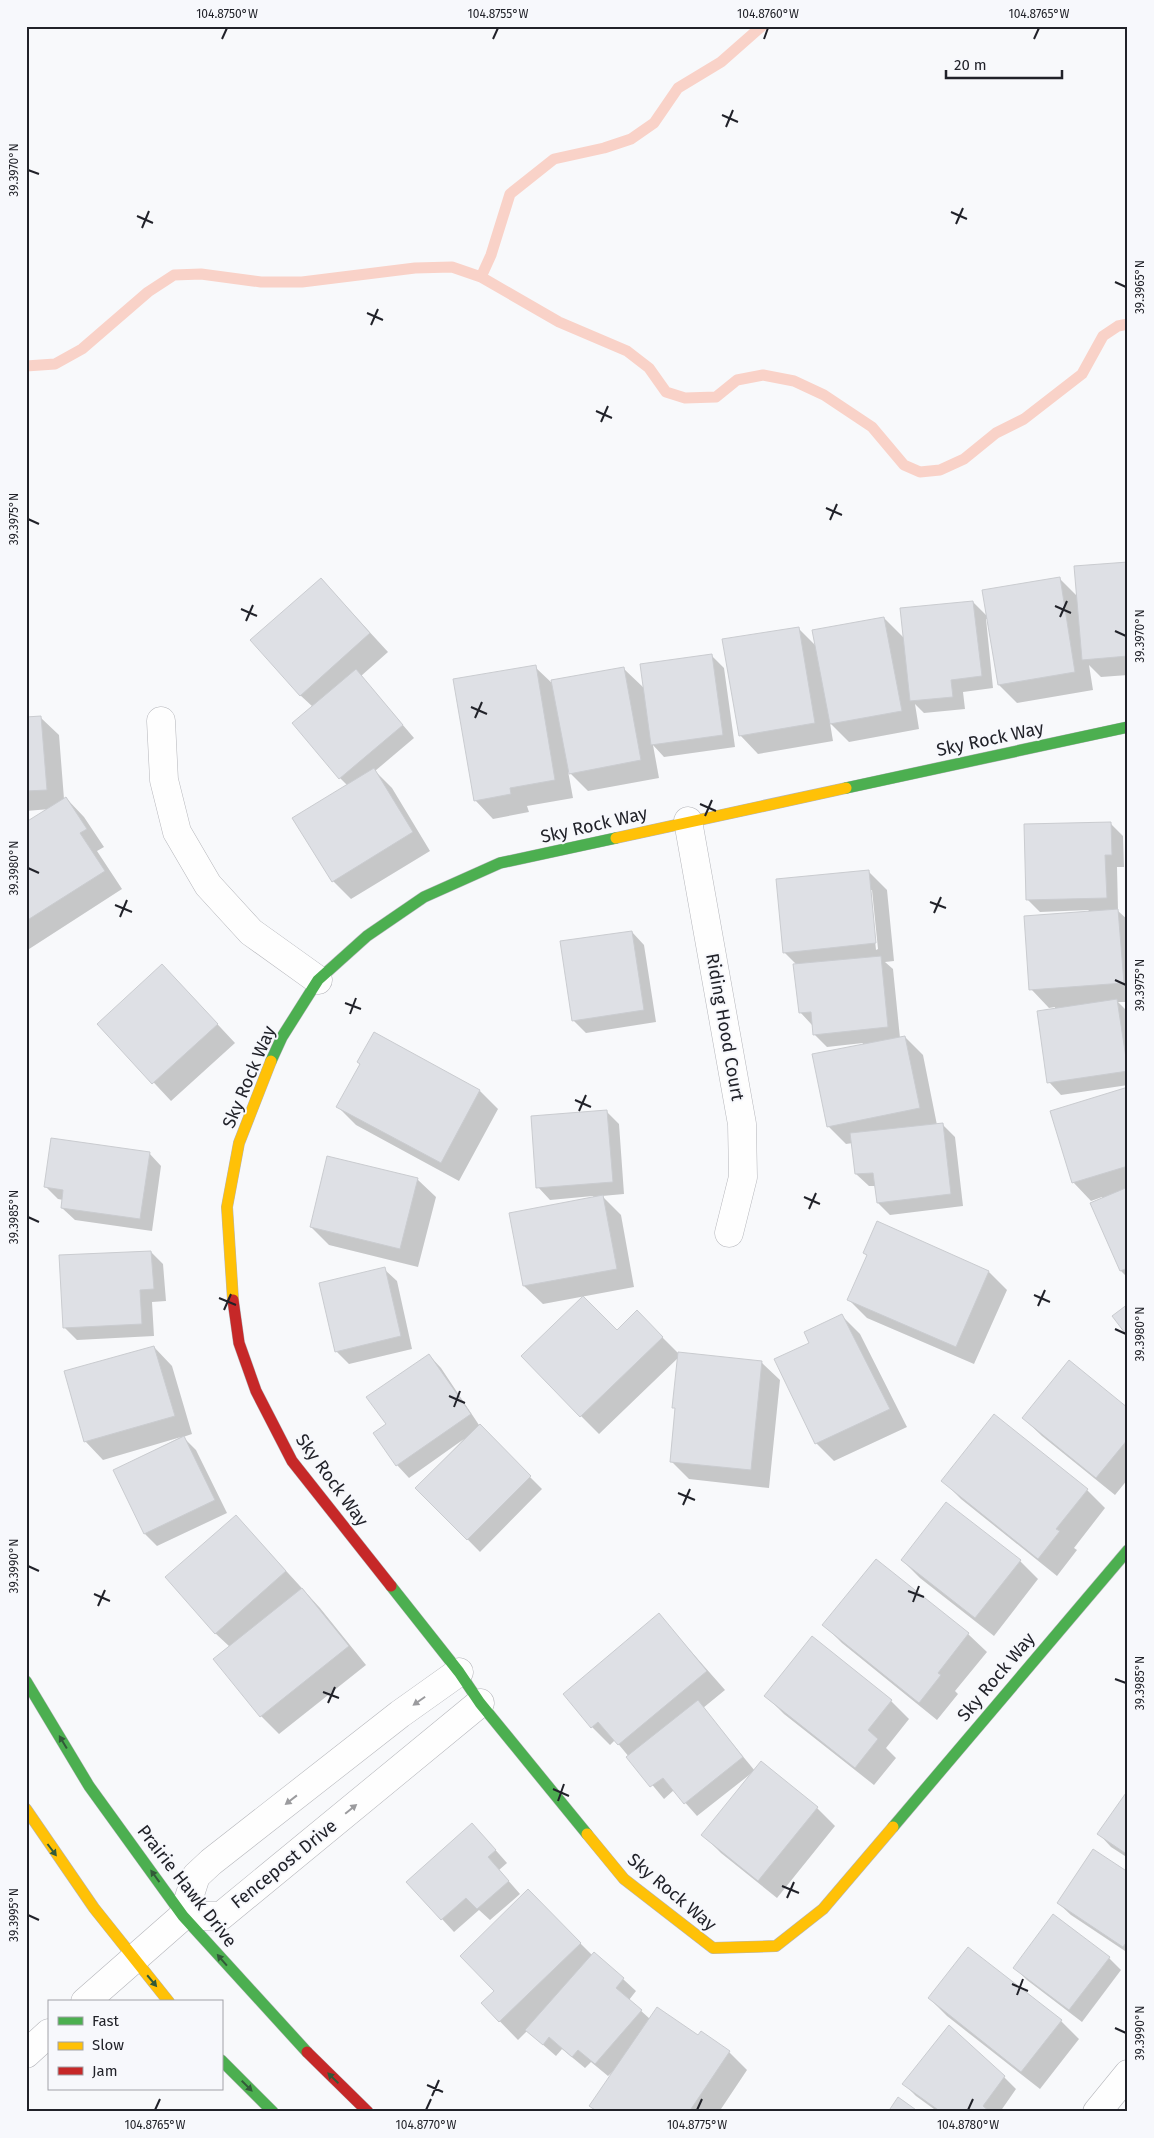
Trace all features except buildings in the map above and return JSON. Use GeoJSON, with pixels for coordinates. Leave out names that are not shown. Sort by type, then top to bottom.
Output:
{"type":"FeatureCollection","features":[{"type":"Feature","properties":{"kind":"street"},"geometry":{"type":"LineString","coordinates":[[161,721],[164,780],[177,832],[208,884],[251,932],[318,980]]}},
{"type":"Feature","properties":{"kind":"street","name":"Sky Rock Way"},"geometry":{"type":"LineString","coordinates":[[1128,728],[688,821],[500,863],[424,897],[367,936],[318,980],[282,1037],[259,1089],[239,1143],[227,1208],[231,1282],[239,1343],[256,1391],[292,1461],[459,1672],[480,1704],[624,1879],[713,1948],[776,1946],[823,1909],[1128,1550]]}},
{"type":"Feature","properties":{"kind":"street","name":"Riding Hood Court"},"geometry":{"type":"LineString","coordinates":[[688,821],[742,1124],[743,1177],[729,1233]]}},
{"type":"Feature","properties":{"kind":"street"},"geometry":{"type":"LineString","coordinates":[[87,2000],[183,1916],[196,1876],[211,1862],[400,1714],[459,1672]]}},
{"type":"Feature","properties":{"kind":"street","name":"Prairie Hawk Drive"},"geometry":{"type":"LineString","coordinates":[[26,1681],[89,1786],[183,1916],[316,2062],[368,2112]]}},
{"type":"Feature","properties":{"kind":"street","name":"Fencepost Drive"},"geometry":{"type":"LineString","coordinates":[[183,1916],[222,1916],[480,1704]]}},
{"type":"Feature","properties":{"kind":"street"},"geometry":{"type":"LineString","coordinates":[[26,1809],[48,1843],[134,1960],[167,2000]]}},
{"type":"Feature","properties":{"kind":"street"},"geometry":{"type":"LineString","coordinates":[[26,2054],[48,2034]]}},
{"type":"Feature","properties":{"kind":"street"},"geometry":{"type":"LineString","coordinates":[[222,2061],[273,2112]]}},
{"type":"Feature","properties":{"kind":"street"},"geometry":{"type":"LineString","coordinates":[[1097,2112],[1128,2074]]}},
{"type":"Feature","properties":{"kind":"waterway"},"geometry":{"type":"LineString","coordinates":[[481,277],[491,255],[510,194],[554,159],[604,148],[631,139],[654,123],[678,88],[721,62],[762,26]]}},
{"type":"Feature","properties":{"kind":"waterway"},"geometry":{"type":"LineString","coordinates":[[26,366],[55,364],[82,349],[148,292],[174,275],[201,274],[261,282],[302,282],[415,268],[452,267],[481,277],[559,322],[627,351],[649,368],[666,392],[685,398],[716,397],[737,380],[763,375],[794,381],[824,395],[872,427],[904,465],[920,472],[940,470],[964,459],[996,433],[1024,419],[1082,374],[1103,336],[1118,326],[1128,324]]}},
{"type":"Feature","properties":{"kind":"traffic: fast"},"geometry":{"type":"LineString","coordinates":[[846,788],[1128,727]]}},
{"type":"Feature","properties":{"kind":"traffic: fast"},"geometry":{"type":"LineString","coordinates":[[271,1061],[282,1037],[318,980],[367,936],[424,897],[500,863],[616,838]]}},
{"type":"Feature","properties":{"kind":"traffic: fast"},"geometry":{"type":"LineString","coordinates":[[893,1827],[1128,1550]]}},
{"type":"Feature","properties":{"kind":"traffic: fast"},"geometry":{"type":"LineString","coordinates":[[391,1586],[459,1672],[480,1703],[587,1834]]}},
{"type":"Feature","properties":{"kind":"traffic: fast"},"geometry":{"type":"LineString","coordinates":[[26,1681],[89,1786],[183,1916],[307,2052]]}},
{"type":"Feature","properties":{"kind":"traffic: fast"},"geometry":{"type":"LineString","coordinates":[[222,2061],[273,2112]]}},
{"type":"Feature","properties":{"kind":"traffic: slow"},"geometry":{"type":"LineString","coordinates":[[616,838],[846,788]]}},
{"type":"Feature","properties":{"kind":"traffic: slow"},"geometry":{"type":"LineString","coordinates":[[233,1300],[227,1207],[239,1143],[271,1061]]}},
{"type":"Feature","properties":{"kind":"traffic: slow"},"geometry":{"type":"LineString","coordinates":[[26,1809],[94,1908],[167,2000]]}},
{"type":"Feature","properties":{"kind":"traffic: slow"},"geometry":{"type":"LineString","coordinates":[[587,1834],[624,1879],[713,1948],[776,1946],[823,1909],[893,1827]]}},
{"type":"Feature","properties":{"kind":"traffic: jam"},"geometry":{"type":"LineString","coordinates":[[233,1300],[239,1343],[256,1391],[292,1461],[391,1586]]}},
{"type":"Feature","properties":{"kind":"traffic: jam"},"geometry":{"type":"LineString","coordinates":[[307,2052],[368,2112]]}}]}
